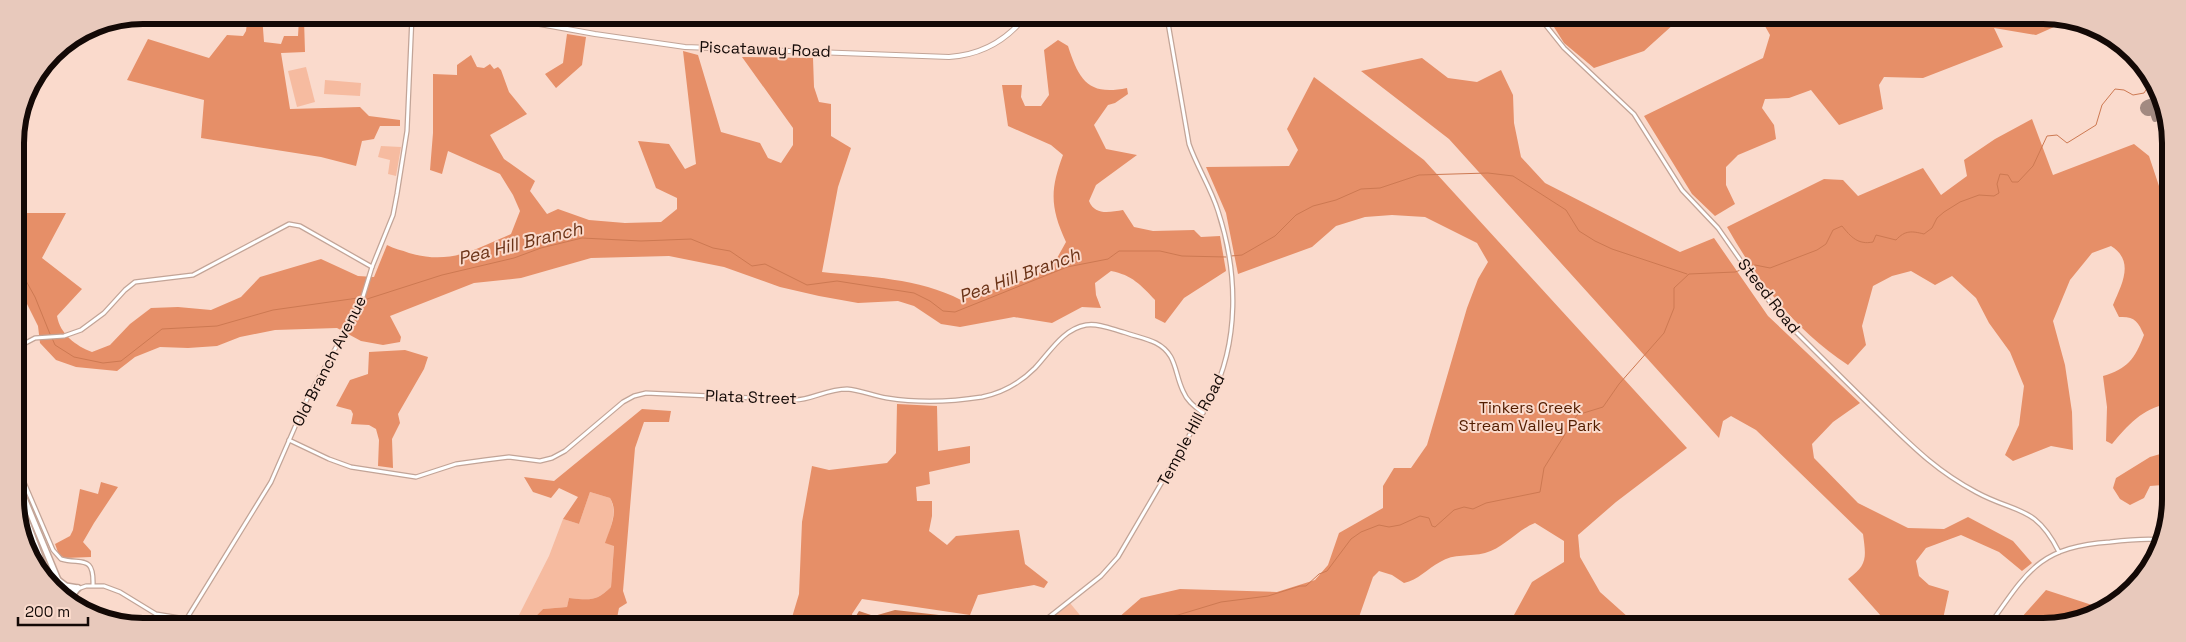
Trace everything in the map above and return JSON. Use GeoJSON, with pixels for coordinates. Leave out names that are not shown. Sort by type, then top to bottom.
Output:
{"type":"FeatureCollection","features":[{"type":"Feature","properties":{"kind":"highway"},"geometry":{"type":"LineString","coordinates":[[24,498],[58,580],[66,586],[78,588],[72,595]]}},
{"type":"Feature","properties":{"kind":"highway"},"geometry":{"type":"LineString","coordinates":[[25,518],[42,562]]}},
{"type":"Feature","properties":{"kind":"main road","name":"Piscataway Road"},"geometry":{"type":"LineString","coordinates":[[539,24],[685,47],[949,57],[969,54],[990,47],[1009,34],[1018,24]]}},
{"type":"Feature","properties":{"kind":"street","name":"Old Branch Avenue"},"geometry":{"type":"LineString","coordinates":[[187,618],[271,482],[310,392],[358,309],[372,266],[393,215],[406,131],[412,24]]}},
{"type":"Feature","properties":{"kind":"street","name":"Temple Hill Road"},"geometry":{"type":"LineString","coordinates":[[1048,618],[1101,576],[1118,557],[1203,412],[1219,381],[1228,350],[1233,314],[1232,280],[1222,223],[1189,144],[1168,24]]}},
{"type":"Feature","properties":{"kind":"street","name":"Steed Road"},"geometry":{"type":"LineString","coordinates":[[1545,24],[1564,48],[1634,114],[1682,190],[1718,228],[1787,323],[1918,453],[1941,471],[1975,492],[2022,510],[2038,521],[2052,537],[2059,552]]}},
{"type":"Feature","properties":{"kind":"street"},"geometry":{"type":"LineString","coordinates":[[24,344],[36,338],[64,336],[81,330],[104,313],[135,282],[193,276],[289,224],[300,226],[372,266]]}},
{"type":"Feature","properties":{"kind":"street","name":"Plata Street"},"geometry":{"type":"LineString","coordinates":[[289,440],[335,462],[351,467],[416,477],[456,464],[485,460],[509,457],[546,460],[561,453],[627,399],[646,393],[795,400],[846,389],[892,399],[922,402],[987,396],[1006,388],[1024,377],[1072,330],[1092,325],[1103,326],[1152,341],[1167,350],[1176,366],[1181,388],[1186,397],[1203,412]]}},
{"type":"Feature","properties":{"kind":"street"},"geometry":{"type":"LineString","coordinates":[[24,482],[53,550],[60,559],[82,560],[89,565],[93,575],[93,585]]}},
{"type":"Feature","properties":{"kind":"street"},"geometry":{"type":"LineString","coordinates":[[1995,618],[2028,573],[2046,558],[2083,544],[2155,540]]}},
{"type":"Feature","properties":{"kind":"street"},"geometry":{"type":"LineString","coordinates":[[68,592],[93,585],[116,590],[151,612],[179,618]]}},
{"type":"Feature","properties":{"kind":"shaded area"},"geometry":{"type":"Polygon","coordinates":[[[306,67],[315,102],[297,107],[288,71],[306,67]]]}},
{"type":"Feature","properties":{"kind":"shaded area"},"geometry":{"type":"Polygon","coordinates":[[[325,80],[361,83],[360,96],[324,94],[325,80]]]}},
{"type":"Feature","properties":{"kind":"shaded area"},"geometry":{"type":"Polygon","coordinates":[[[381,146],[401,147],[396,176],[388,174],[390,160],[378,157],[381,146]]]}},
{"type":"Feature","properties":{"kind":"shaded area"},"geometry":{"type":"Polygon","coordinates":[[[590,492],[610,498],[612,503],[613,514],[606,543],[614,545],[611,587],[596,598],[569,598],[567,607],[543,609],[536,616],[518,617],[549,556],[563,519],[579,524],[590,492]]]}},
{"type":"Feature","properties":{"kind":"shaded area"},"geometry":{"type":"Polygon","coordinates":[[[1070,603],[1082,618],[1052,618],[1070,603]]]}},
{"type":"Feature","properties":{"kind":"shaded area"},"geometry":{"type":"Polygon","coordinates":[[[895,610],[939,615],[937,618],[859,618],[856,616],[859,611],[874,616],[895,610]]]}},
{"type":"Feature","properties":{"kind":"green space"},"geometry":{"type":"Polygon","coordinates":[[[247,24],[263,24],[264,42],[281,44],[284,36],[298,36],[299,24],[304,24],[305,52],[281,53],[290,109],[360,107],[369,116],[400,120],[400,126],[380,126],[374,139],[362,141],[356,166],[321,157],[201,138],[204,100],[127,80],[148,39],[209,58],[227,35],[243,36],[247,24]]]}},
{"type":"Feature","properties":{"kind":"green space"},"geometry":{"type":"Polygon","coordinates":[[[1552,24],[1674,24],[1644,51],[1594,68],[1564,43],[1552,24]]]}},
{"type":"Feature","properties":{"kind":"green space"},"geometry":{"type":"Polygon","coordinates":[[[1764,24],[2059,25],[2036,35],[1994,28],[2003,47],[1923,78],[1884,77],[1879,85],[1883,109],[1839,125],[1811,90],[1789,98],[1765,99],[1762,108],[1774,125],[1776,139],[1738,155],[1726,167],[1726,185],[1735,204],[1715,216],[1692,194],[1644,116],[1763,58],[1770,35],[1764,24]]]}},
{"type":"Feature","properties":{"kind":"green space"},"geometry":{"type":"Polygon","coordinates":[[[567,34],[586,37],[582,65],[556,88],[545,74],[563,63],[567,34]]]}},
{"type":"Feature","properties":{"kind":"green space"},"geometry":{"type":"Polygon","coordinates":[[[1058,40],[1068,46],[1076,68],[1087,83],[1103,90],[1127,88],[1128,94],[1115,103],[1108,105],[1094,125],[1106,149],[1137,155],[1096,185],[1089,201],[1092,206],[1103,212],[1123,210],[1134,227],[1153,231],[1194,230],[1201,237],[1220,236],[1226,271],[1184,298],[1165,323],[1155,318],[1155,300],[1136,281],[1111,271],[1095,283],[1096,295],[1101,308],[1082,307],[1052,323],[1014,317],[960,327],[941,324],[914,306],[898,301],[858,303],[819,296],[780,287],[724,267],[669,256],[591,258],[521,278],[474,283],[390,316],[401,337],[400,342],[383,345],[361,341],[337,328],[275,330],[240,337],[217,346],[160,347],[135,357],[117,371],[76,367],[56,360],[40,343],[38,326],[24,298],[24,213],[66,213],[42,258],[82,289],[57,316],[65,334],[80,346],[92,352],[110,345],[130,324],[151,308],[178,307],[211,310],[241,297],[260,277],[321,259],[358,276],[374,277],[387,245],[424,256],[450,256],[462,254],[511,234],[520,211],[500,174],[448,151],[442,174],[430,170],[433,133],[433,74],[457,75],[457,65],[471,55],[477,67],[484,68],[490,64],[494,69],[498,67],[501,70],[509,92],[527,114],[490,135],[504,159],[535,181],[530,191],[547,214],[558,209],[589,220],[625,223],[661,222],[677,209],[677,198],[656,188],[638,141],[669,144],[685,169],[696,164],[683,51],[698,55],[721,132],[760,143],[768,158],[781,163],[793,145],[793,128],[742,57],[813,58],[814,87],[819,102],[831,104],[831,136],[851,148],[838,187],[822,272],[875,277],[911,283],[928,287],[961,300],[1033,277],[1056,260],[1066,242],[1057,219],[1054,198],[1056,178],[1063,155],[1051,145],[1008,126],[1002,85],[1022,85],[1021,97],[1025,106],[1041,106],[1049,95],[1044,50],[1058,40]]]}},
{"type":"Feature","properties":{"kind":"green space"},"geometry":{"type":"Polygon","coordinates":[[[1422,58],[1448,78],[1477,82],[1501,70],[1513,95],[1514,123],[1521,157],[1545,183],[1680,252],[1714,238],[1768,316],[1860,403],[1833,422],[1812,444],[1814,458],[1858,503],[1908,528],[1944,529],[1968,517],[2013,541],[2032,563],[2022,571],[1999,552],[1961,535],[1926,548],[1916,561],[1919,576],[1929,585],[1949,591],[1943,618],[1883,618],[1848,579],[1855,574],[1864,560],[1863,534],[1756,430],[1731,416],[1723,421],[1719,438],[1449,139],[1361,71],[1422,58]]]}},
{"type":"Feature","properties":{"kind":"green space","name":"Tinkers Creek Stream Valley Park"},"geometry":{"type":"Polygon","coordinates":[[[1314,77],[1424,160],[1687,448],[1616,502],[1578,535],[1580,557],[1600,592],[1629,618],[1512,618],[1532,582],[1564,562],[1564,541],[1535,523],[1492,551],[1445,559],[1409,582],[1404,583],[1392,575],[1379,571],[1373,577],[1359,617],[1360,618],[1118,618],[1141,598],[1180,589],[1277,592],[1315,580],[1328,565],[1339,533],[1383,508],[1383,486],[1394,468],[1411,468],[1427,445],[1467,308],[1478,279],[1488,262],[1477,243],[1425,217],[1392,215],[1365,217],[1336,226],[1312,247],[1238,274],[1226,213],[1206,167],[1289,166],[1298,150],[1287,129],[1314,77]]]}},
{"type":"Feature","properties":{"kind":"green space"},"geometry":{"type":"Polygon","coordinates":[[[2032,119],[2053,175],[2134,144],[2149,156],[2162,195],[2162,405],[2150,409],[2136,419],[2112,444],[2106,441],[2107,407],[2103,376],[2118,370],[2129,362],[2137,351],[2144,335],[2135,320],[2128,317],[2119,317],[2113,305],[2123,281],[2125,266],[2123,259],[2111,246],[2092,253],[2070,280],[2053,321],[2065,365],[2072,412],[2073,450],[2051,446],[2013,461],[2005,455],[2019,425],[2024,386],[2010,352],[1989,323],[1976,298],[1952,276],[1935,285],[1911,271],[1892,276],[1873,286],[1862,326],[1866,345],[1848,365],[1811,336],[1779,304],[1739,248],[1727,227],[1824,179],[1843,180],[1858,196],[1923,168],[1941,195],[1967,176],[1964,160],[1995,139],[2032,119]]]}},
{"type":"Feature","properties":{"kind":"green space"},"geometry":{"type":"Polygon","coordinates":[[[405,350],[428,357],[424,369],[398,414],[400,423],[392,439],[393,468],[378,466],[379,440],[376,429],[369,425],[351,424],[353,414],[351,410],[336,406],[350,380],[368,374],[369,352],[405,350]]]}},
{"type":"Feature","properties":{"kind":"green space"},"geometry":{"type":"Polygon","coordinates":[[[897,404],[937,406],[938,451],[970,446],[970,463],[929,472],[930,484],[916,487],[917,501],[932,501],[929,531],[947,545],[956,536],[1019,530],[1025,564],[1048,582],[1044,588],[1034,585],[978,595],[970,615],[862,599],[852,614],[853,618],[792,618],[799,594],[802,522],[812,466],[829,470],[887,463],[896,453],[897,404]]]}},
{"type":"Feature","properties":{"kind":"green space"},"geometry":{"type":"Polygon","coordinates":[[[642,409],[671,411],[669,422],[644,422],[635,448],[623,591],[627,603],[619,608],[617,618],[544,618],[536,616],[543,609],[567,607],[569,598],[596,598],[611,587],[614,546],[605,543],[613,520],[613,503],[610,498],[590,492],[579,524],[563,519],[578,497],[559,488],[551,498],[533,492],[524,477],[554,481],[642,409]]]}},
{"type":"Feature","properties":{"kind":"green space"},"geometry":{"type":"Polygon","coordinates":[[[2162,453],[2162,485],[2150,486],[2144,498],[2130,505],[2120,499],[2113,488],[2116,478],[2150,457],[2162,453]]]}},
{"type":"Feature","properties":{"kind":"green space"},"geometry":{"type":"Polygon","coordinates":[[[101,482],[118,487],[83,542],[91,551],[91,557],[65,558],[59,555],[55,544],[70,536],[73,530],[80,489],[98,494],[101,482]]]}},
{"type":"Feature","properties":{"kind":"green space"},"geometry":{"type":"Polygon","coordinates":[[[2046,590],[2094,607],[2067,616],[2021,618],[2046,590]]]}},
{"type":"Feature","properties":{"kind":"waterway"},"geometry":{"type":"LineString","coordinates":[[1167,618],[1221,602],[1268,596],[1300,586],[1306,586],[1319,574],[1327,571],[1351,539],[1361,532],[1379,525],[1389,527],[1400,525],[1420,516],[1429,518],[1432,526],[1435,527],[1454,510],[1464,507],[1473,509],[1486,503],[1540,492],[1544,468],[1577,415],[1603,407],[1619,384],[1664,333],[1674,308],[1674,288],[1689,274],[1735,272],[1755,265],[1770,268],[1817,250],[1826,244],[1833,230],[1842,226],[1852,237],[1868,243],[1873,242],[1876,235],[1896,240],[1902,234],[1909,232],[1924,234],[1932,228],[1937,218],[1960,202],[1979,195],[1994,196],[1999,193],[1997,184],[2000,174],[2008,175],[2012,182],[2018,182],[2033,166],[2047,136],[2057,135],[2067,143],[2096,125],[2102,105],[2115,89],[2124,90],[2133,95],[2144,93],[2148,87]]}},
{"type":"Feature","properties":{"kind":"waterway","name":"Pea Hill Branch"},"geometry":{"type":"LineString","coordinates":[[1231,256],[1242,255],[1275,236],[1296,215],[1313,206],[1336,200],[1361,189],[1380,188],[1419,175],[1488,173],[1513,176],[1566,210],[1579,231],[1595,241],[1612,249],[1687,274]]}},
{"type":"Feature","properties":{"kind":"waterway","name":"Pea Hill Branch"},"geometry":{"type":"LineString","coordinates":[[364,300],[442,275],[514,258],[541,248],[582,238],[641,241],[691,239],[713,248],[730,251],[752,266],[765,264],[807,285],[837,281],[914,293],[930,301],[943,311],[955,312],[1067,267],[1108,259],[1119,251],[1160,251],[1182,256],[1226,257]]}},
{"type":"Feature","properties":{"kind":"waterway","name":"Pea Hill Branch"},"geometry":{"type":"LineString","coordinates":[[24,277],[35,297],[50,334]]}},
{"type":"Feature","properties":{"kind":"waterway","name":"Pea Hill Branch"},"geometry":{"type":"LineString","coordinates":[[52,338],[55,345],[74,357],[103,363],[121,361],[162,329],[217,326],[273,310],[358,298]]}},
{"type":"Feature","properties":{"kind":"taxiway"},"geometry":{"type":"LineString","coordinates":[[2151,107],[2155,119],[2160,117]]}},
{"type":"Feature","properties":{"kind":"runway"},"geometry":{"type":"LineString","coordinates":[[2148,108],[2156,105]]}}]}
